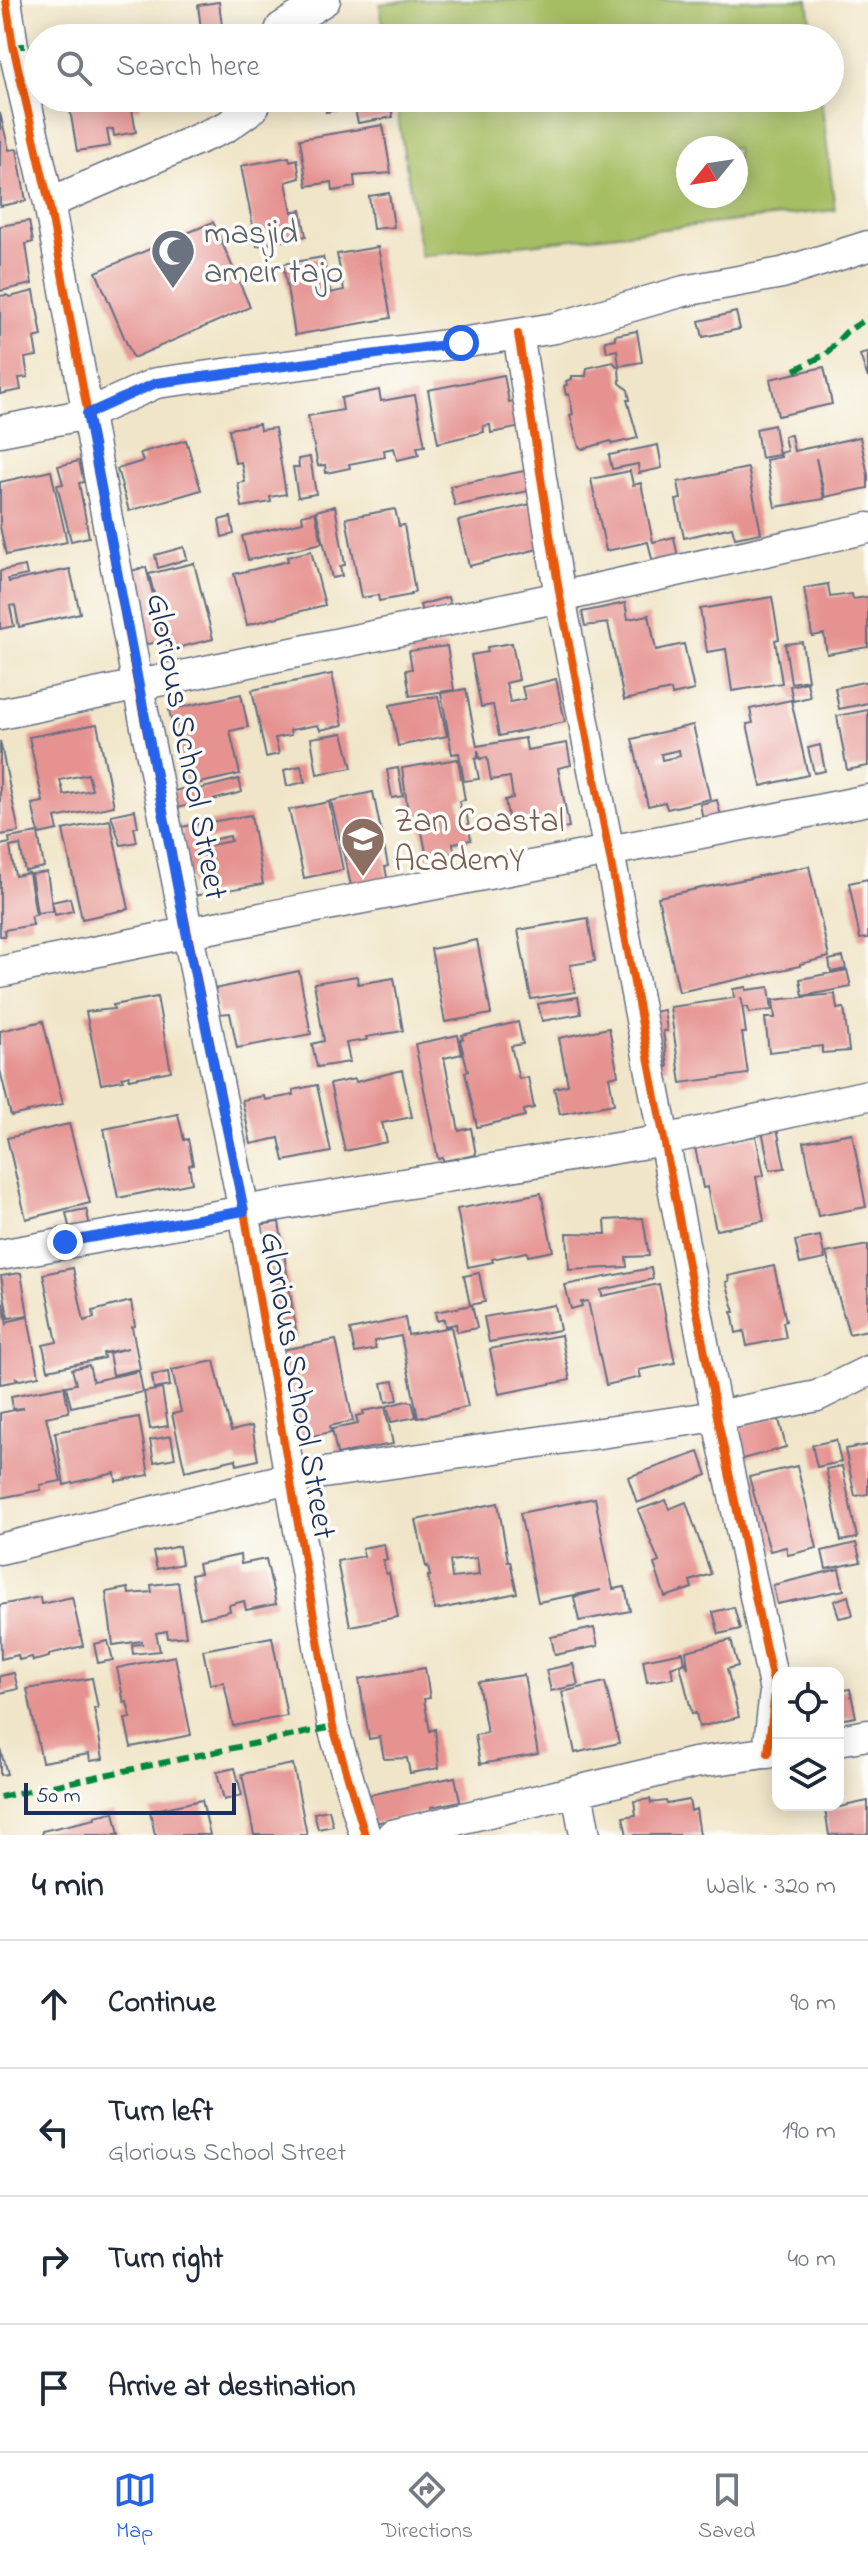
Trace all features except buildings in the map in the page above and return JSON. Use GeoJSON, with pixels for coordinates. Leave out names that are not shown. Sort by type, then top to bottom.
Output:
{"type":"FeatureCollection","features":[{"type":"Feature","properties":{"kind":"street","name":"Glorious School Street"},"geometry":{"type":"LineString","coordinates":[[6,0],[7,48],[24,111]]}},
{"type":"Feature","properties":{"kind":"street"},"geometry":{"type":"LineString","coordinates":[[287,24],[325,0]]}},
{"type":"Feature","properties":{"kind":"street","name":"Glorious School Street"},"geometry":{"type":"LineString","coordinates":[[24,112],[49,203],[138,687],[244,1211],[333,1727],[365,1835]]}},
{"type":"Feature","properties":{"kind":"street"},"geometry":{"type":"LineString","coordinates":[[49,203],[226,127],[247,112]]}},
{"type":"Feature","properties":{"kind":"street"},"geometry":{"type":"LineString","coordinates":[[0,431],[87,414],[156,383],[555,328],[684,291],[782,273],[868,246]]}},
{"type":"Feature","properties":{"kind":"street"},"geometry":{"type":"LineString","coordinates":[[518,334],[560,597],[717,1416],[775,1691],[773,1739]]}},
{"type":"Feature","properties":{"kind":"street"},"geometry":{"type":"LineString","coordinates":[[0,714],[560,597],[868,528]]}},
{"type":"Feature","properties":{"kind":"street"},"geometry":{"type":"LineString","coordinates":[[0,972],[186,932],[609,853],[868,800]]}},
{"type":"Feature","properties":{"kind":"street"},"geometry":{"type":"LineString","coordinates":[[0,1255],[664,1140],[868,1095]]}},
{"type":"Feature","properties":{"kind":"street"},"geometry":{"type":"LineString","coordinates":[[0,1549],[289,1478],[717,1416],[817,1396],[868,1371]]}},
{"type":"Feature","properties":{"kind":"street"},"geometry":{"type":"LineString","coordinates":[[844,1739],[868,1735]]}},
{"type":"Feature","properties":{"kind":"street"},"geometry":{"type":"LineString","coordinates":[[392,1835],[694,1763],[772,1752]]}},
{"type":"Feature","properties":{"kind":"street"},"geometry":{"type":"LineString","coordinates":[[577,1791],[585,1835]]}},
{"type":"Feature","properties":{"kind":"green space"},"geometry":{"type":"Polygon","coordinates":[[[411,0],[808,0],[811,24],[383,24],[380,4],[411,0]]]}},
{"type":"Feature","properties":{"kind":"green space"},"geometry":{"type":"Polygon","coordinates":[[[397,112],[823,112],[835,210],[421,256],[397,112]]]}},
{"type":"Feature","properties":{"kind":"marked path"},"geometry":{"type":"LineString","coordinates":[[13,46],[24,46]]}},
{"type":"Feature","properties":{"kind":"marked path"},"geometry":{"type":"LineString","coordinates":[[795,370],[826,354],[846,332],[868,318]]}},
{"type":"Feature","properties":{"kind":"marked path"},"geometry":{"type":"LineString","coordinates":[[0,1797],[333,1727]]}},
{"type":"Feature","properties":{"kind":"cycle path"},"geometry":{"type":"LineString","coordinates":[[6,0],[24,94]]}},
{"type":"Feature","properties":{"kind":"cycle path"},"geometry":{"type":"LineString","coordinates":[[28,112],[49,203],[138,687],[244,1211],[333,1727],[365,1835]]}},
{"type":"Feature","properties":{"kind":"cycle path"},"geometry":{"type":"LineString","coordinates":[[518,334],[560,597],[717,1416],[775,1691],[768,1753]]}},
{"type":"Feature","properties":{"kind":"place","name":"masjid ameir tajo"},"geometry":{"type":"Point","coordinates":[173,290]}},
{"type":"Feature","properties":{"kind":"place","name":"Zan Coastal AcademY"},"geometry":{"type":"Point","coordinates":[363,878]}},
{"type":"Feature","properties":{"kind":"route"},"geometry":{"type":"LineString","coordinates":[[65,1242],[244,1211],[186,932],[87,414],[156,383],[461,343]]}}]}
